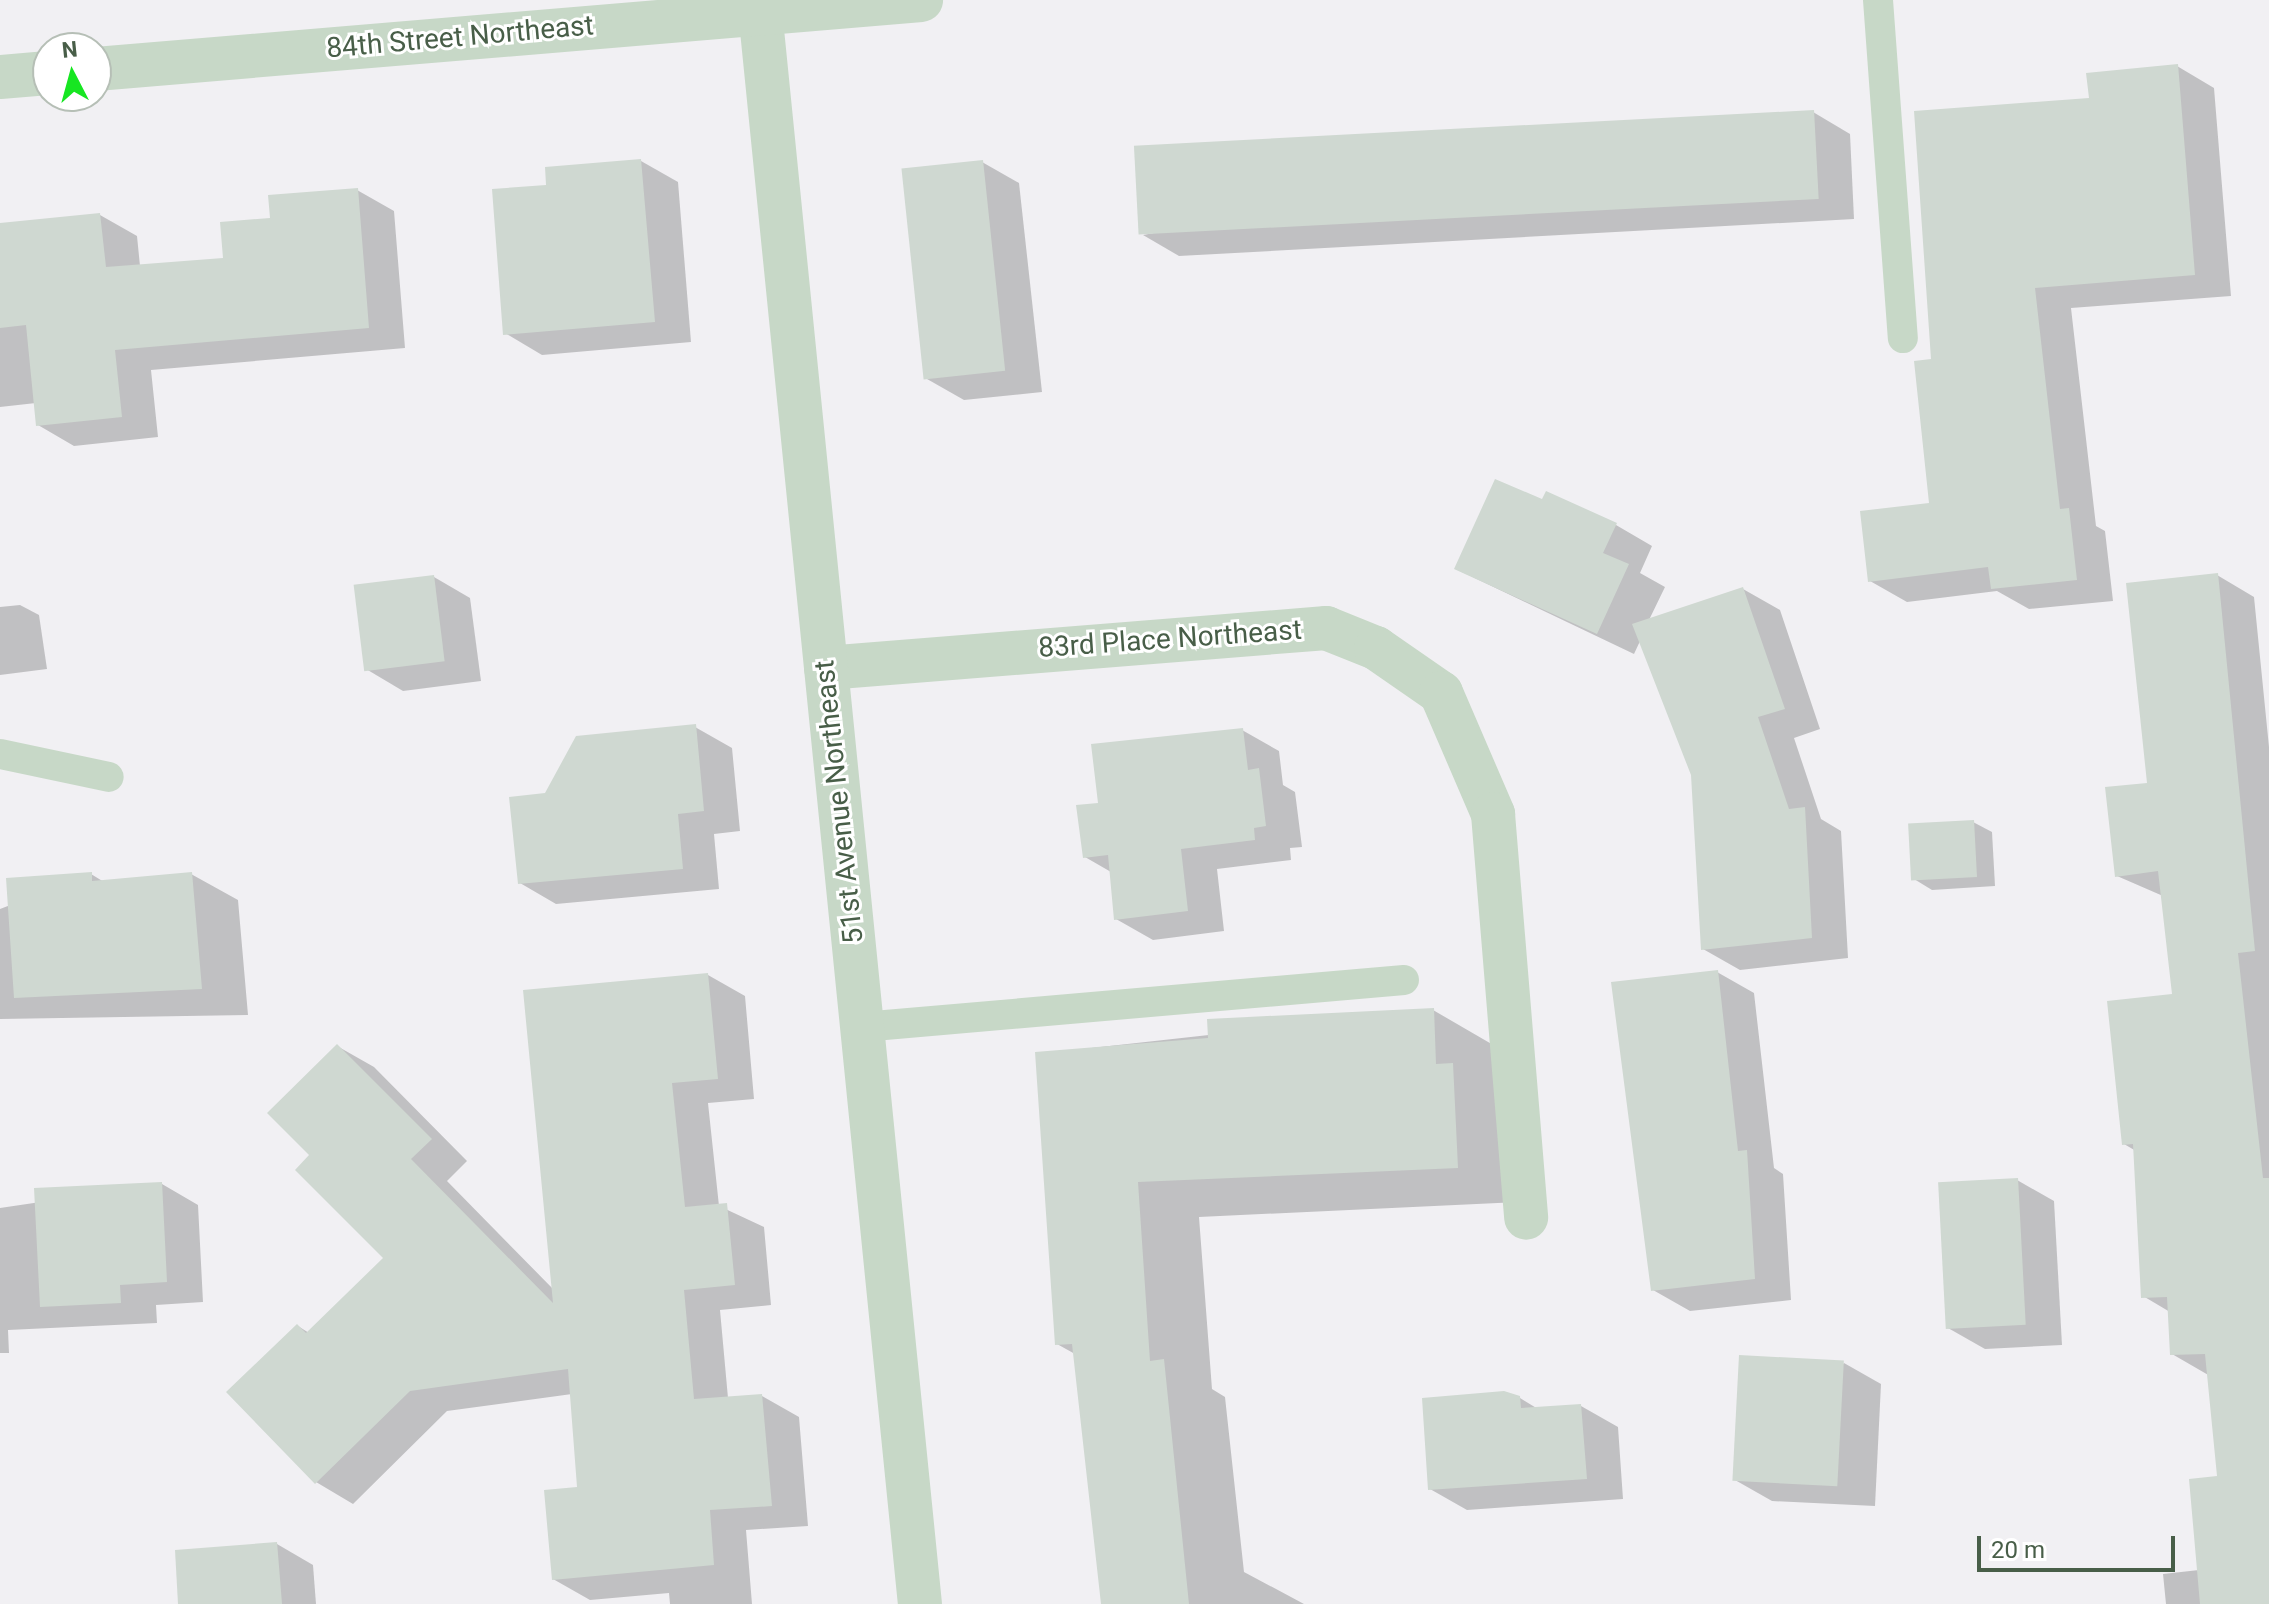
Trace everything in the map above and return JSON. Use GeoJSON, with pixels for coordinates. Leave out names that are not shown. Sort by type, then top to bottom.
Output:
{"type":"FeatureCollection","features":[{"type":"Feature","properties":{"kind":"street","name":"84th Street Northeast"},"geometry":{"type":"LineString","coordinates":[[112,67],[759,5],[921,0]]}},
{"type":"Feature","properties":{"kind":"street","name":"51st Avenue Northeast"},"geometry":{"type":"LineString","coordinates":[[759,5],[920,1604]]}},
{"type":"Feature","properties":{"kind":"street"},"geometry":{"type":"LineString","coordinates":[[0,77],[32,74]]}},
{"type":"Feature","properties":{"kind":"street","name":"83rd Place Northeast"},"geometry":{"type":"LineString","coordinates":[[826,668],[1326,628],[1376,648],[1441,693],[1493,814],[1526,1218]]}},
{"type":"Feature","properties":{"kind":"lane"},"geometry":{"type":"LineString","coordinates":[[1878,0],[1903,338]]}},
{"type":"Feature","properties":{"kind":"lane"},"geometry":{"type":"LineString","coordinates":[[0,754],[109,777]]}},
{"type":"Feature","properties":{"kind":"lane"},"geometry":{"type":"LineString","coordinates":[[862,1027],[1404,980]]}},
{"type":"Feature","properties":{"kind":"building"},"geometry":{"type":"Polygon","coordinates":[[[2178,64],[2195,275],[2035,288],[2060,509],[2069,508],[2077,580],[1991,589],[1988,567],[1868,582],[1860,511],[1929,503],[1914,361],[1931,359],[1914,111],[2089,98],[2086,73],[2178,64]]]}},
{"type":"Feature","properties":{"kind":"building"},"geometry":{"type":"Polygon","coordinates":[[[1814,110],[1819,199],[1139,235],[1134,146],[1814,110]]]}},
{"type":"Feature","properties":{"kind":"building"},"geometry":{"type":"Polygon","coordinates":[[[641,159],[655,322],[503,335],[492,189],[546,185],[545,167],[641,159]]]}},
{"type":"Feature","properties":{"kind":"building"},"geometry":{"type":"Polygon","coordinates":[[[983,160],[1005,371],[924,379],[901,169],[983,160]]]}},
{"type":"Feature","properties":{"kind":"building"},"geometry":{"type":"Polygon","coordinates":[[[358,188],[369,328],[115,350],[122,417],[36,426],[26,325],[0,328],[0,223],[100,213],[106,267],[223,258],[220,222],[270,218],[268,195],[358,188]]]}},
{"type":"Feature","properties":{"kind":"building"},"geometry":{"type":"Polygon","coordinates":[[[1495,479],[1542,499],[1546,491],[1617,523],[1603,553],[1629,564],[1597,634],[1454,569],[1495,479]]]}},
{"type":"Feature","properties":{"kind":"building"},"geometry":{"type":"Polygon","coordinates":[[[2218,573],[2255,951],[2238,953],[2263,1178],[2269,1178],[2269,1604],[2200,1604],[2189,1479],[2217,1476],[2205,1354],[2170,1355],[2167,1297],[2141,1298],[2133,1144],[2122,1145],[2107,1001],[2172,994],[2158,871],[2115,877],[2105,787],[2147,783],[2126,583],[2218,573]]]}},
{"type":"Feature","properties":{"kind":"building"},"geometry":{"type":"Polygon","coordinates":[[[434,575],[445,661],[364,671],[354,585],[434,575]]]}},
{"type":"Feature","properties":{"kind":"building"},"geometry":{"type":"Polygon","coordinates":[[[1743,587],[1785,709],[1758,717],[1789,809],[1805,807],[1812,938],[1701,950],[1691,775],[1632,624],[1743,587]]]}},
{"type":"Feature","properties":{"kind":"building"},"geometry":{"type":"Polygon","coordinates":[[[696,724],[704,811],[678,814],[683,869],[518,884],[509,797],[545,793],[576,736],[696,724]]]}},
{"type":"Feature","properties":{"kind":"building"},"geometry":{"type":"Polygon","coordinates":[[[1243,728],[1248,770],[1259,768],[1266,826],[1254,828],[1255,840],[1181,849],[1188,911],[1114,920],[1108,855],[1083,858],[1076,805],[1098,803],[1091,744],[1243,728]]]}},
{"type":"Feature","properties":{"kind":"building"},"geometry":{"type":"Polygon","coordinates":[[[1974,820],[1977,877],[1911,880],[1908,823],[1974,820]]]}},
{"type":"Feature","properties":{"kind":"building"},"geometry":{"type":"Polygon","coordinates":[[[92,872],[92,881],[192,872],[202,989],[14,998],[6,878],[92,872]]]}},
{"type":"Feature","properties":{"kind":"building"},"geometry":{"type":"Polygon","coordinates":[[[1718,970],[1738,1151],[1747,1150],[1755,1279],[1651,1291],[1611,982],[1718,970]]]}},
{"type":"Feature","properties":{"kind":"building"},"geometry":{"type":"Polygon","coordinates":[[[708,973],[718,1079],[672,1083],[685,1207],[727,1203],[735,1285],[684,1290],[694,1399],[762,1394],[772,1506],[710,1510],[714,1565],[552,1580],[544,1490],[577,1487],[568,1369],[410,1391],[315,1484],[226,1392],[297,1324],[306,1333],[383,1258],[295,1170],[309,1155],[267,1113],[337,1044],[432,1139],[411,1159],[553,1303],[523,990],[708,973]]]}},
{"type":"Feature","properties":{"kind":"building"},"geometry":{"type":"Polygon","coordinates":[[[1434,1008],[1436,1064],[1453,1063],[1458,1168],[1138,1182],[1150,1361],[1164,1359],[1189,1604],[1101,1604],[1072,1344],[1055,1345],[1035,1052],[1208,1038],[1207,1019],[1434,1008]]]}},
{"type":"Feature","properties":{"kind":"building"},"geometry":{"type":"Polygon","coordinates":[[[2018,1178],[2026,1325],[1946,1329],[1938,1182],[2018,1178]]]}},
{"type":"Feature","properties":{"kind":"building"},"geometry":{"type":"Polygon","coordinates":[[[162,1182],[167,1282],[120,1285],[121,1303],[40,1307],[34,1188],[162,1182]]]}},
{"type":"Feature","properties":{"kind":"building"},"geometry":{"type":"Polygon","coordinates":[[[1739,1355],[1844,1360],[1837,1486],[1732,1481],[1739,1355]]]}},
{"type":"Feature","properties":{"kind":"building"},"geometry":{"type":"Polygon","coordinates":[[[1504,1391],[1520,1396],[1521,1408],[1581,1404],[1587,1479],[1428,1490],[1422,1398],[1504,1391]]]}},
{"type":"Feature","properties":{"kind":"building"},"geometry":{"type":"Polygon","coordinates":[[[277,1542],[282,1604],[178,1604],[175,1550],[277,1542]]]}}]}
